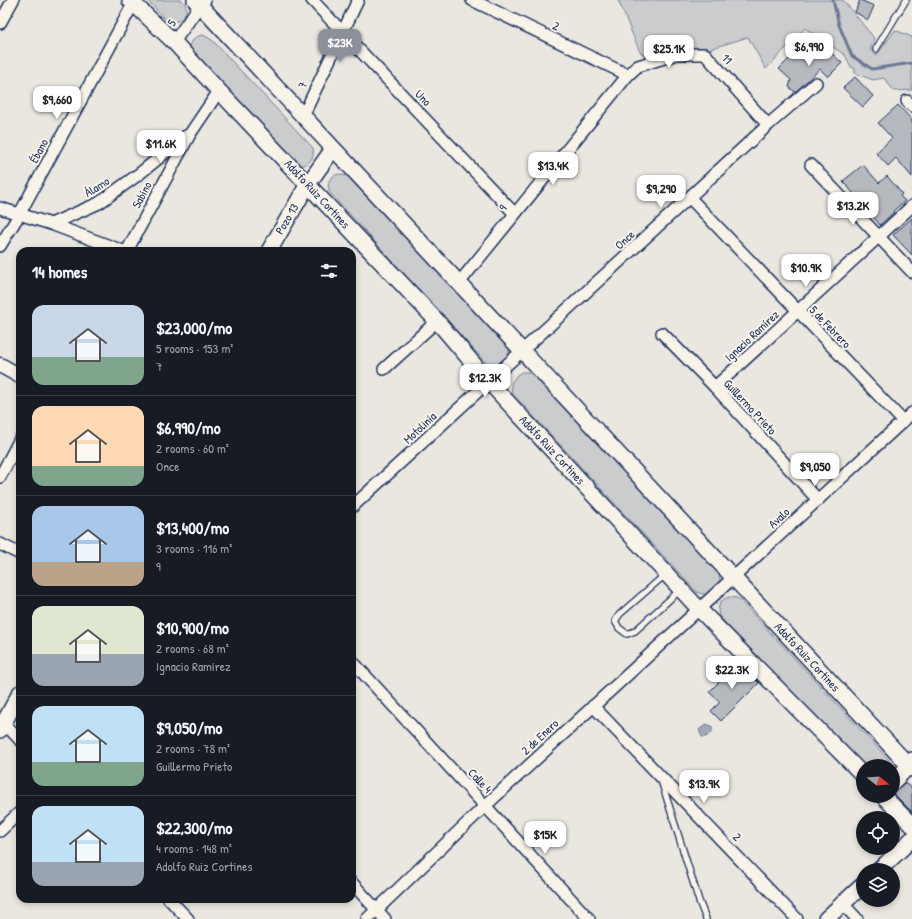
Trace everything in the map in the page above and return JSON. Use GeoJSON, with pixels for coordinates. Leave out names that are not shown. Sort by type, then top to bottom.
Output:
{"type":"FeatureCollection","features":[{"type":"Feature","properties":{"kind":"main road","name":"Adolfo Ruiz Cortines"},"geometry":{"type":"LineString","coordinates":[[131,2],[174,42],[437,321],[489,382],[699,609],[856,768]]}},
{"type":"Feature","properties":{"kind":"main road","name":"Adolfo Ruiz Cortines"},"geometry":{"type":"LineString","coordinates":[[200,2],[303,116],[734,578],[911,765]]}},
{"type":"Feature","properties":{"kind":"main road","name":"Pozo 13"},"geometry":{"type":"LineString","coordinates":[[271,247],[308,184],[333,148]]}},
{"type":"Feature","properties":{"kind":"main road"},"geometry":{"type":"LineString","coordinates":[[1,725],[16,700]]}},
{"type":"Feature","properties":{"kind":"main road"},"geometry":{"type":"LineString","coordinates":[[900,775],[911,765]]}},
{"type":"Feature","properties":{"kind":"main road"},"geometry":{"type":"LineString","coordinates":[[891,803],[912,825]]}},
{"type":"Feature","properties":{"kind":"main road"},"geometry":{"type":"LineString","coordinates":[[887,863],[912,840]]}},
{"type":"Feature","properties":{"kind":"main road"},"geometry":{"type":"LineString","coordinates":[[826,919],[856,892]]}},
{"type":"Feature","properties":{"kind":"street"},"geometry":{"type":"LineString","coordinates":[[0,23],[13,0]]}},
{"type":"Feature","properties":{"kind":"street","name":"Uno"},"geometry":{"type":"LineString","coordinates":[[312,0],[515,214]]}},
{"type":"Feature","properties":{"kind":"street","name":"7"},"geometry":{"type":"LineString","coordinates":[[303,116],[358,0]]}},
{"type":"Feature","properties":{"kind":"street","name":"2"},"geometry":{"type":"LineString","coordinates":[[472,0],[628,75]]}},
{"type":"Feature","properties":{"kind":"street","name":"Ébano"},"geometry":{"type":"LineString","coordinates":[[0,246],[19,214],[131,2]]}},
{"type":"Feature","properties":{"kind":"street","name":"5"},"geometry":{"type":"LineString","coordinates":[[174,42],[200,2]]}},
{"type":"Feature","properties":{"kind":"street","name":"11"},"geometry":{"type":"LineString","coordinates":[[628,75],[638,66],[677,54],[705,54],[768,125]]}},
{"type":"Feature","properties":{"kind":"street","name":"9"},"geometry":{"type":"LineString","coordinates":[[459,283],[628,75]]}},
{"type":"Feature","properties":{"kind":"street","name":"Once"},"geometry":{"type":"LineString","coordinates":[[522,351],[768,125],[816,84]]}},
{"type":"Feature","properties":{"kind":"street","name":"Sabino"},"geometry":{"type":"LineString","coordinates":[[129,247],[190,134],[219,91]]}},
{"type":"Feature","properties":{"kind":"street","name":"Álamo"},"geometry":{"type":"LineString","coordinates":[[51,224],[99,203],[190,134]]}},
{"type":"Feature","properties":{"kind":"street"},"geometry":{"type":"LineString","coordinates":[[811,165],[912,272]]}},
{"type":"Feature","properties":{"kind":"street","name":"5 de Febrero"},"geometry":{"type":"LineString","coordinates":[[690,198],[903,421]]}},
{"type":"Feature","properties":{"kind":"street","name":"Ignacio Ramírez"},"geometry":{"type":"LineString","coordinates":[[715,387],[912,206]]}},
{"type":"Feature","properties":{"kind":"street"},"geometry":{"type":"LineString","coordinates":[[0,208],[51,224],[112,247]]}},
{"type":"Feature","properties":{"kind":"street"},"geometry":{"type":"LineString","coordinates":[[384,369],[437,321]]}},
{"type":"Feature","properties":{"kind":"street","name":"Guillermo Prieto"},"geometry":{"type":"LineString","coordinates":[[662,333],[715,387],[818,500]]}},
{"type":"Feature","properties":{"kind":"street","name":"Motolinía"},"geometry":{"type":"LineString","coordinates":[[356,503],[522,351]]}},
{"type":"Feature","properties":{"kind":"street"},"geometry":{"type":"LineString","coordinates":[[0,365],[16,374]]}},
{"type":"Feature","properties":{"kind":"street","name":"Avalo"},"geometry":{"type":"LineString","coordinates":[[734,578],[912,413]]}},
{"type":"Feature","properties":{"kind":"street"},"geometry":{"type":"LineString","coordinates":[[0,477],[16,447]]}},
{"type":"Feature","properties":{"kind":"street"},"geometry":{"type":"LineString","coordinates":[[0,544],[16,552]]}},
{"type":"Feature","properties":{"kind":"street","name":"2 de Enero"},"geometry":{"type":"LineString","coordinates":[[367,919],[485,806],[734,578]]}},
{"type":"Feature","properties":{"kind":"street","name":"Calle 4"},"geometry":{"type":"LineString","coordinates":[[356,665],[589,919]]}},
{"type":"Feature","properties":{"kind":"street","name":"2"},"geometry":{"type":"LineString","coordinates":[[593,706],[797,919]]}},
{"type":"Feature","properties":{"kind":"street"},"geometry":{"type":"LineString","coordinates":[[1,725],[16,737]]}},
{"type":"Feature","properties":{"kind":"street"},"geometry":{"type":"LineString","coordinates":[[0,831],[16,816]]}},
{"type":"Feature","properties":{"kind":"street"},"geometry":{"type":"LineString","coordinates":[[356,887],[385,919]]}},
{"type":"Feature","properties":{"kind":"street"},"geometry":{"type":"LineString","coordinates":[[173,903],[188,919]]}},
{"type":"Feature","properties":{"kind":"street"},"geometry":{"type":"LineString","coordinates":[[843,904],[857,919]]}},
{"type":"Feature","properties":{"kind":"lane"},"geometry":{"type":"LineString","coordinates":[[876,49],[906,0]]}},
{"type":"Feature","properties":{"kind":"lane"},"geometry":{"type":"LineString","coordinates":[[666,574],[620,614],[616,621],[619,628],[627,634],[635,631],[681,589]]}},
{"type":"Feature","properties":{"kind":"lane","name":"2"},"geometry":{"type":"LineString","coordinates":[[659,774],[706,919]]}},
{"type":"Feature","properties":{"kind":"shaded area"},"geometry":{"type":"Polygon","coordinates":[[[147,0],[182,0],[185,5],[186,13],[177,21],[167,21],[147,0]]]}},
{"type":"Feature","properties":{"kind":"shaded area"},"geometry":{"type":"Polygon","coordinates":[[[618,0],[843,0],[874,38],[870,50],[877,55],[895,30],[912,37],[912,90],[894,91],[884,78],[873,80],[855,73],[855,69],[851,67],[845,55],[805,28],[766,69],[748,37],[658,65],[640,52],[618,0]]]}},
{"type":"Feature","properties":{"kind":"shaded area"},"geometry":{"type":"Polygon","coordinates":[[[203,35],[212,40],[313,148],[312,158],[308,163],[298,166],[190,50],[191,44],[194,40],[198,36],[203,35]]]}},
{"type":"Feature","properties":{"kind":"shaded area"},"geometry":{"type":"Polygon","coordinates":[[[339,174],[347,176],[509,348],[509,356],[500,366],[492,367],[488,365],[330,193],[328,187],[329,181],[339,174]]]}},
{"type":"Feature","properties":{"kind":"shaded area"},"geometry":{"type":"Polygon","coordinates":[[[522,372],[535,375],[718,573],[720,580],[718,586],[708,595],[698,593],[512,393],[511,383],[517,375],[522,372]]]}},
{"type":"Feature","properties":{"kind":"shaded area"},"geometry":{"type":"Polygon","coordinates":[[[728,597],[737,598],[741,601],[888,759],[856,759],[856,763],[719,616],[718,611],[720,602],[728,597]]]}},
{"type":"Feature","properties":{"kind":"shaded area"},"geometry":{"type":"Polygon","coordinates":[[[706,724],[712,726],[712,732],[706,737],[702,737],[699,730],[706,724]]]}},
{"type":"Feature","properties":{"kind":"building"},"geometry":{"type":"Polygon","coordinates":[[[860,0],[874,6],[868,20],[855,12],[860,0]]]}},
{"type":"Feature","properties":{"kind":"building"},"geometry":{"type":"Polygon","coordinates":[[[823,45],[842,63],[828,77],[820,69],[795,92],[789,87],[791,80],[779,69],[796,52],[806,62],[823,45]]]}},
{"type":"Feature","properties":{"kind":"building"},"geometry":{"type":"Polygon","coordinates":[[[855,77],[873,96],[863,107],[843,88],[855,77]]]}},
{"type":"Feature","properties":{"kind":"building"},"geometry":{"type":"Polygon","coordinates":[[[898,105],[912,120],[912,177],[896,158],[888,166],[876,153],[892,138],[878,123],[898,105]]]}},
{"type":"Feature","properties":{"kind":"building"},"geometry":{"type":"Polygon","coordinates":[[[863,165],[879,183],[887,176],[902,194],[900,196],[905,201],[880,225],[843,181],[863,165]]]}},
{"type":"Feature","properties":{"kind":"building"},"geometry":{"type":"Polygon","coordinates":[[[912,218],[912,255],[893,235],[912,218]]]}},
{"type":"Feature","properties":{"kind":"building"},"geometry":{"type":"Polygon","coordinates":[[[737,661],[759,683],[721,721],[711,711],[720,702],[709,692],[730,671],[729,670],[737,661]]]}},
{"type":"Feature","properties":{"kind":"building"},"geometry":{"type":"Polygon","coordinates":[[[904,783],[912,788],[912,812],[900,800],[900,788],[904,783]]]}},
{"type":"Feature","properties":{"kind":"waterway"},"geometry":{"type":"LineString","coordinates":[[833,0],[839,25],[852,56],[872,69],[912,63]]}}]}
